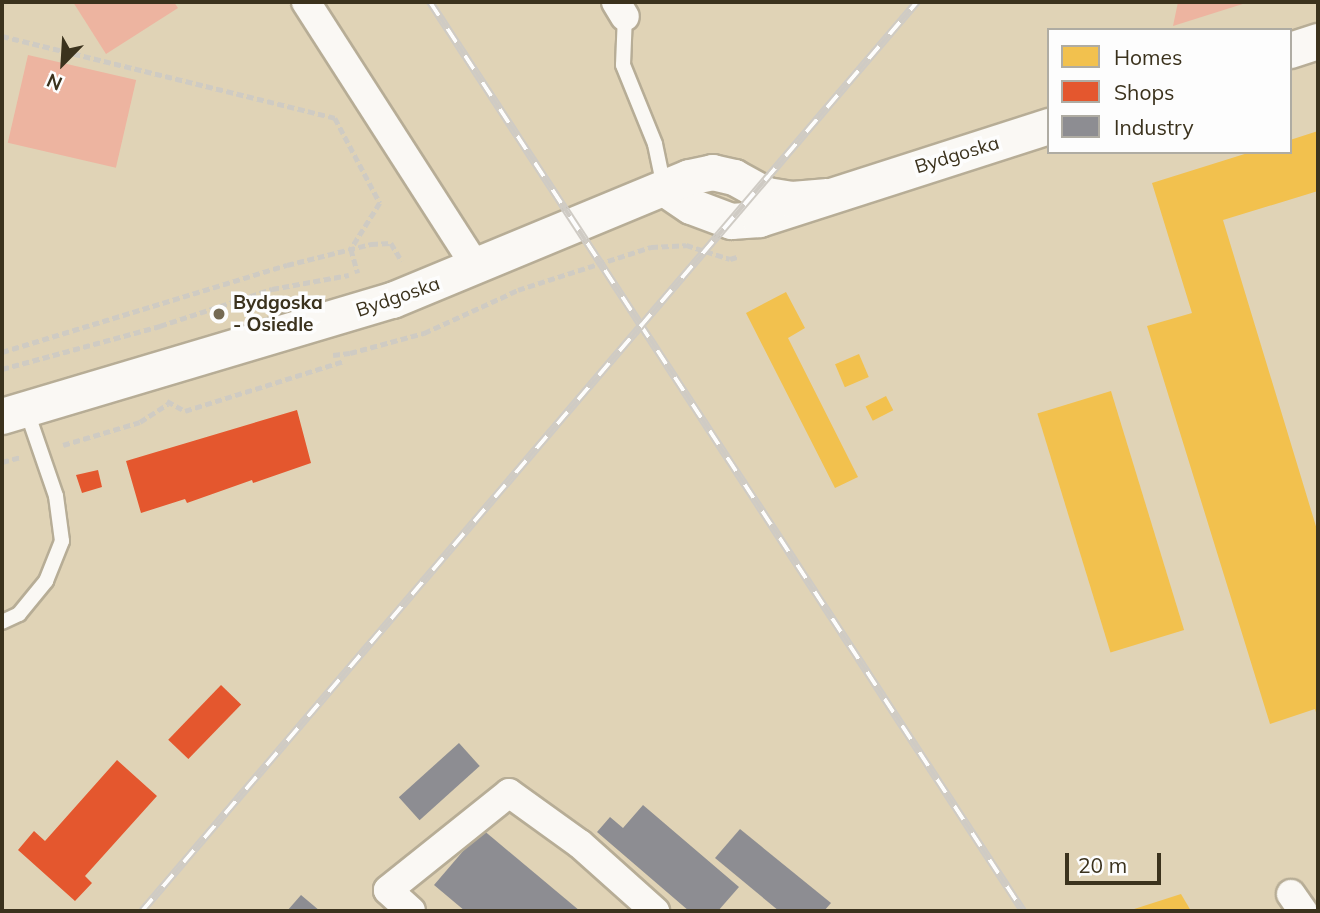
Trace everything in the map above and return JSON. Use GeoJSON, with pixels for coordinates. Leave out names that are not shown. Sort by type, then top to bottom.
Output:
{"type":"FeatureCollection","features":[{"type":"Feature","properties":{"kind":"street"},"geometry":{"type":"LineString","coordinates":[[306,2],[476,267]]}},
{"type":"Feature","properties":{"kind":"street"},"geometry":{"type":"LineString","coordinates":[[1292,49],[1318,41]]}},
{"type":"Feature","properties":{"kind":"street","name":"Bydgoska"},"geometry":{"type":"LineString","coordinates":[[14,413],[411,293],[664,188],[691,206],[731,221],[759,219],[1047,127]]}},
{"type":"Feature","properties":{"kind":"street"},"geometry":{"type":"LineString","coordinates":[[411,911],[388,890],[509,793],[580,844],[656,911]]}},
{"type":"Feature","properties":{"kind":"lane"},"geometry":{"type":"LineString","coordinates":[[623,7],[624,65],[655,144],[664,188]]}},
{"type":"Feature","properties":{"kind":"lane"},"geometry":{"type":"LineString","coordinates":[[2,622],[19,614],[46,581],[62,541],[56,496],[39,452],[14,413]]}},
{"type":"Feature","properties":{"kind":"path"},"geometry":{"type":"LineString","coordinates":[[2,36],[335,118],[380,203],[351,249],[358,273]]}},
{"type":"Feature","properties":{"kind":"path"},"geometry":{"type":"LineString","coordinates":[[2,352],[287,265],[351,249],[391,243],[401,255],[424,333]]}},
{"type":"Feature","properties":{"kind":"path"},"geometry":{"type":"LineString","coordinates":[[322,356],[350,353],[424,333],[518,290],[651,247],[686,245],[730,260],[743,255]]}},
{"type":"Feature","properties":{"kind":"path"},"geometry":{"type":"LineString","coordinates":[[162,399],[185,411],[344,361]]}},
{"type":"Feature","properties":{"kind":"path"},"geometry":{"type":"LineString","coordinates":[[2,462],[139,422],[179,397]]}},
{"type":"Feature","properties":{"kind":"shaded area"},"geometry":{"type":"Polygon","coordinates":[[[73,2],[174,2],[178,8],[106,54],[73,2]]]}},
{"type":"Feature","properties":{"kind":"shaded area"},"geometry":{"type":"Polygon","coordinates":[[[1178,2],[1249,2],[1173,26],[1178,2]]]}},
{"type":"Feature","properties":{"kind":"shaded area"},"geometry":{"type":"Polygon","coordinates":[[[28,55],[136,80],[116,168],[8,143],[28,55]]]}},
{"type":"Feature","properties":{"kind":"building: Homes"},"geometry":{"type":"Polygon","coordinates":[[[1318,131],[1318,191],[1223,220],[1318,533],[1318,719],[1315,709],[1270,724],[1147,326],[1192,313],[1152,183],[1245,154],[1292,154],[1292,139],[1318,131]]]}},
{"type":"Feature","properties":{"kind":"building: Homes"},"geometry":{"type":"Polygon","coordinates":[[[786,292],[805,328],[788,338],[858,477],[835,488],[746,313],[786,292]]]}},
{"type":"Feature","properties":{"kind":"building: Homes"},"geometry":{"type":"Polygon","coordinates":[[[859,354],[869,377],[845,387],[835,364],[859,354]]]}},
{"type":"Feature","properties":{"kind":"building: Homes"},"geometry":{"type":"Polygon","coordinates":[[[1111,391],[1184,630],[1110,653],[1037,414],[1111,391]]]}},
{"type":"Feature","properties":{"kind":"building: Homes"},"geometry":{"type":"Polygon","coordinates":[[[886,396],[893,410],[873,421],[866,406],[886,396]]]}},
{"type":"Feature","properties":{"kind":"building: Homes"},"geometry":{"type":"Polygon","coordinates":[[[1181,894],[1191,911],[1128,911],[1181,894]]]}},
{"type":"Feature","properties":{"kind":"building: Shops"},"geometry":{"type":"Polygon","coordinates":[[[297,410],[311,463],[187,503],[185,499],[141,513],[126,461],[297,410]]]}},
{"type":"Feature","properties":{"kind":"building: Shops"},"geometry":{"type":"Polygon","coordinates":[[[98,470],[102,487],[82,493],[76,475],[98,470]]]}},
{"type":"Feature","properties":{"kind":"building: Shops"},"geometry":{"type":"Polygon","coordinates":[[[221,685],[241,704],[188,759],[168,740],[221,685]]]}},
{"type":"Feature","properties":{"kind":"building: Shops"},"geometry":{"type":"Polygon","coordinates":[[[117,760],[157,796],[85,876],[92,883],[75,901],[18,850],[34,831],[45,841],[117,760]]]}},
{"type":"Feature","properties":{"kind":"building: Industry"},"geometry":{"type":"Polygon","coordinates":[[[459,743],[480,766],[420,820],[399,797],[459,743]]]}},
{"type":"Feature","properties":{"kind":"building: Industry"},"geometry":{"type":"Polygon","coordinates":[[[643,805],[739,887],[718,911],[689,911],[597,832],[610,817],[623,828],[643,805]]]}},
{"type":"Feature","properties":{"kind":"building: Industry"},"geometry":{"type":"Polygon","coordinates":[[[482,829],[580,911],[465,911],[434,885],[482,829]]]}},
{"type":"Feature","properties":{"kind":"building: Industry"},"geometry":{"type":"Polygon","coordinates":[[[740,829],[831,903],[824,911],[779,911],[715,858],[740,829]]]}},
{"type":"Feature","properties":{"kind":"building: Industry"},"geometry":{"type":"Polygon","coordinates":[[[301,895],[320,911],[287,911],[301,895]]]}},
{"type":"Feature","properties":{"kind":"railway"},"geometry":{"type":"LineString","coordinates":[[430,2],[1023,911]]}},
{"type":"Feature","properties":{"kind":"railway"},"geometry":{"type":"LineString","coordinates":[[142,911],[917,2]]}},
{"type":"Feature","properties":{"kind":"place","name":"Bydgoska - Osiedle"},"geometry":{"type":"Point","coordinates":[219,314]}}]}
